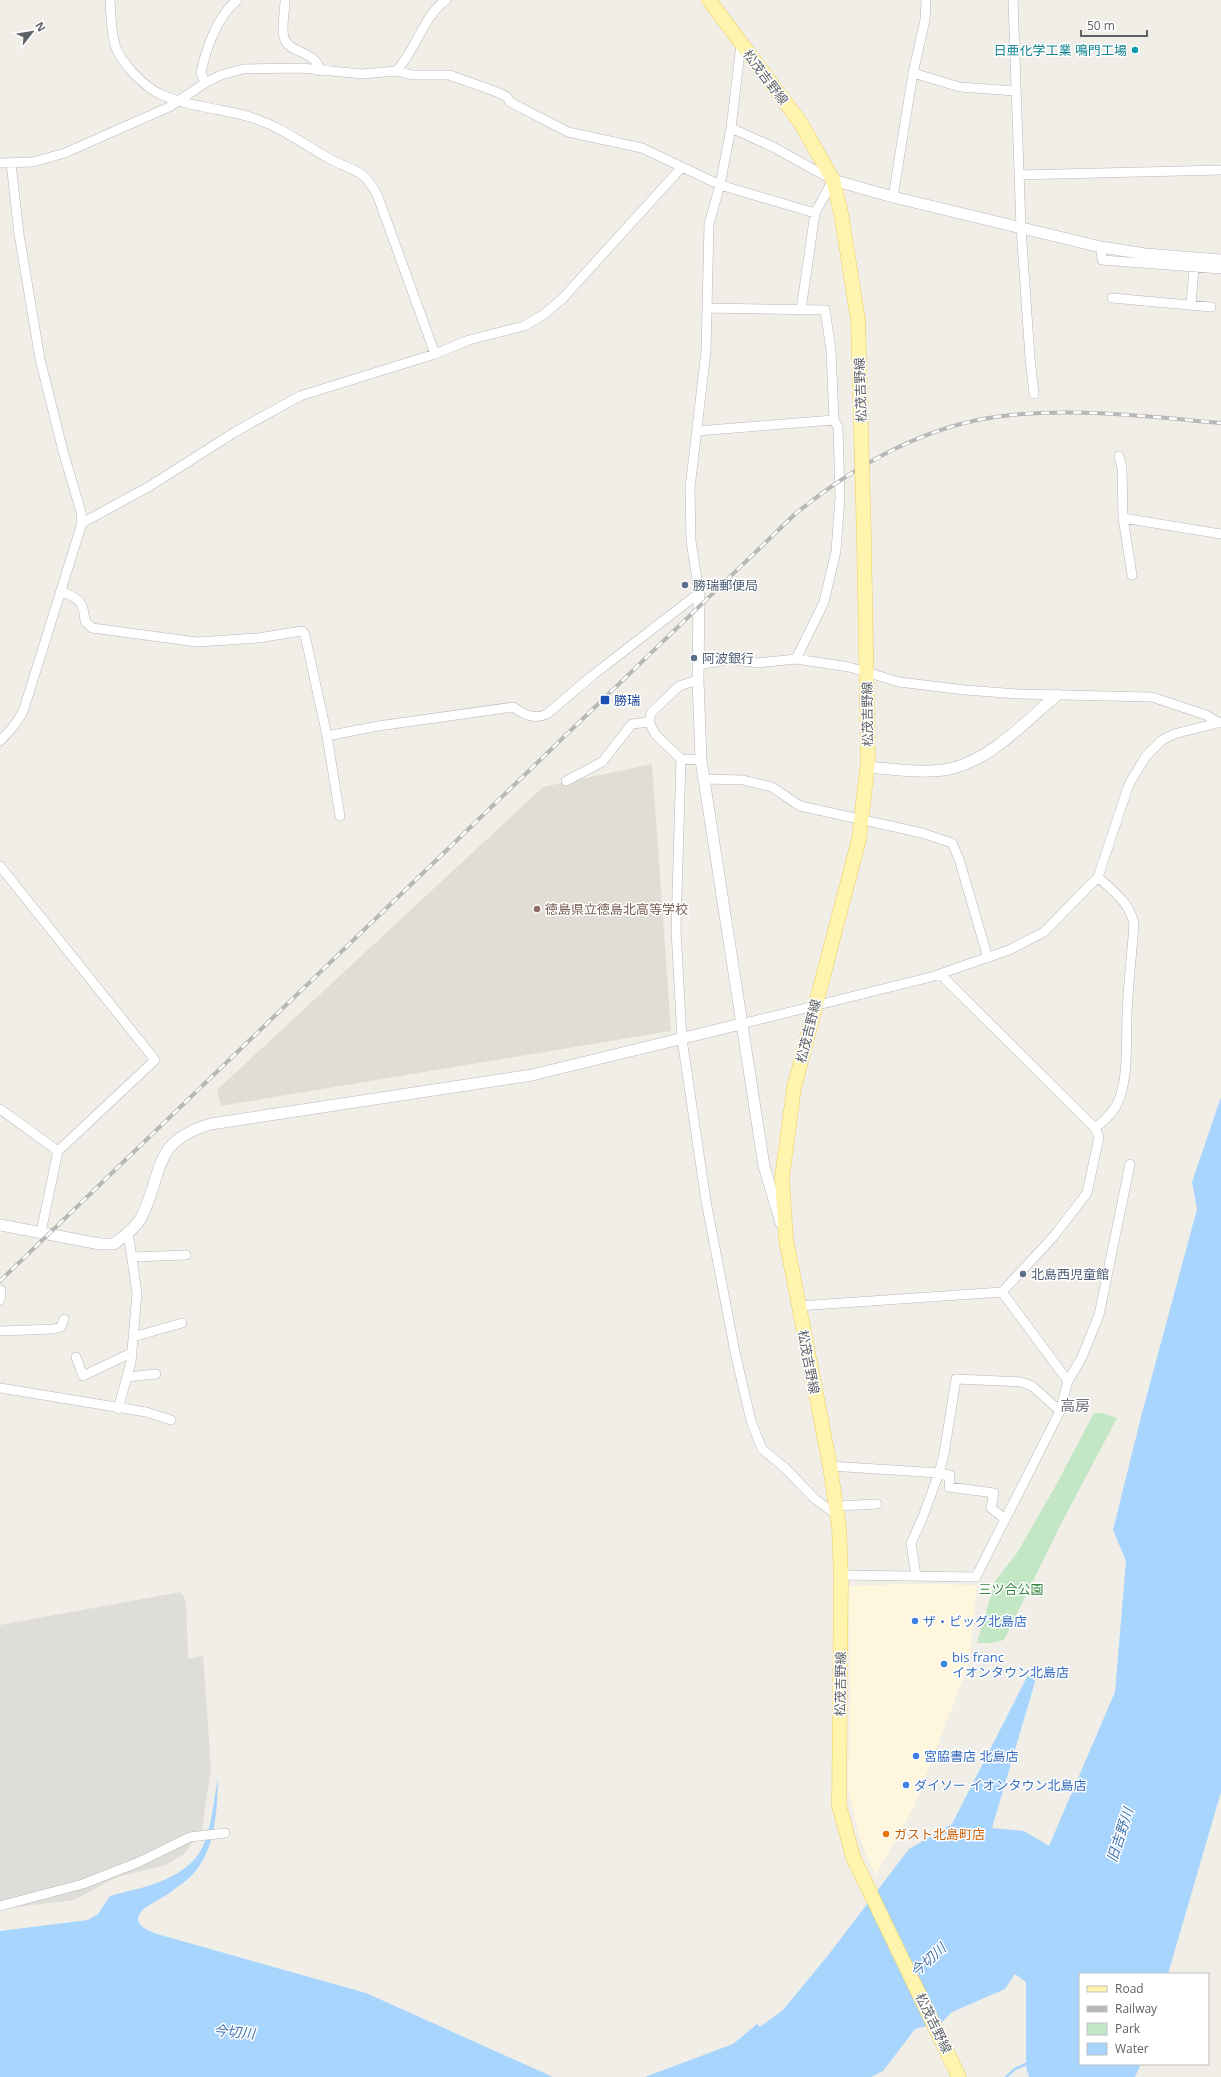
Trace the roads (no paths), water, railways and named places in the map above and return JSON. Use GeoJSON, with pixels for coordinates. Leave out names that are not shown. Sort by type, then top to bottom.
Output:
{"type":"FeatureCollection","features":[{"type":"Feature","properties":{"kind":"main road","name":"松茂吉野線"},"geometry":{"type":"LineString","coordinates":[[709,0],[800,122],[833,180],[841,213],[858,320],[867,672],[867,767],[859,839],[794,1088],[783,1170],[786,1239],[830,1466],[837,1511],[841,1575],[839,1805],[852,1857],[928,2010],[959,2077]]}},
{"type":"Feature","properties":{"kind":"street"},"geometry":{"type":"LineString","coordinates":[[110,0],[112,33],[119,56],[150,88],[161,95],[179,101],[244,115],[272,125],[332,160],[366,176],[372,184],[378,197],[435,354]]}},
{"type":"Feature","properties":{"kind":"street"},"geometry":{"type":"LineString","coordinates":[[205,83],[201,73],[211,41],[223,16],[237,0]]}},
{"type":"Feature","properties":{"kind":"street"},"geometry":{"type":"LineString","coordinates":[[285,0],[284,38],[288,44],[315,59],[320,71]]}},
{"type":"Feature","properties":{"kind":"street"},"geometry":{"type":"LineString","coordinates":[[396,70],[405,62],[435,10],[446,0]]}},
{"type":"Feature","properties":{"kind":"street"},"geometry":{"type":"LineString","coordinates":[[893,197],[913,73],[925,20],[926,0]]}},
{"type":"Feature","properties":{"kind":"street"},"geometry":{"type":"LineString","coordinates":[[1013,0],[1021,228],[1034,394]]}},
{"type":"Feature","properties":{"kind":"street"},"geometry":{"type":"LineString","coordinates":[[741,44],[731,128],[720,185],[709,224],[706,351],[690,488],[691,541],[699,593],[698,680],[701,760],[764,1166],[786,1239]]}},
{"type":"Feature","properties":{"kind":"street"},"geometry":{"type":"LineString","coordinates":[[0,163],[37,161],[65,153],[112,133],[179,101],[205,83],[221,75],[243,69],[265,67],[362,74],[396,70],[412,75],[449,75],[461,78],[497,92],[507,98],[510,102],[568,132],[642,148],[720,185],[815,213]]}},
{"type":"Feature","properties":{"kind":"street"},"geometry":{"type":"LineString","coordinates":[[913,73],[960,87],[1016,91]]}},
{"type":"Feature","properties":{"kind":"street"},"geometry":{"type":"LineString","coordinates":[[731,128],[773,147],[833,180],[893,197],[1101,247],[1145,254],[1220,261]]}},
{"type":"Feature","properties":{"kind":"street"},"geometry":{"type":"LineString","coordinates":[[0,741],[13,727],[23,712],[82,523],[81,512],[63,452],[40,359],[18,234],[11,163]]}},
{"type":"Feature","properties":{"kind":"street"},"geometry":{"type":"LineString","coordinates":[[82,523],[150,486],[235,432],[300,396],[435,354],[469,340],[524,326],[543,315],[563,298],[682,167]]}},
{"type":"Feature","properties":{"kind":"street"},"geometry":{"type":"LineString","coordinates":[[1019,175],[1221,170]]}},
{"type":"Feature","properties":{"kind":"street"},"geometry":{"type":"LineString","coordinates":[[801,310],[815,213],[833,180]]}},
{"type":"Feature","properties":{"kind":"street"},"geometry":{"type":"LineString","coordinates":[[1101,247],[1102,260],[1194,267],[1220,261]]}},
{"type":"Feature","properties":{"kind":"street"},"geometry":{"type":"LineString","coordinates":[[1191,305],[1194,267]]}},
{"type":"Feature","properties":{"kind":"street"},"geometry":{"type":"LineString","coordinates":[[1112,298],[1211,306]]}},
{"type":"Feature","properties":{"kind":"street"},"geometry":{"type":"LineString","coordinates":[[707,308],[825,310],[831,350],[830,368],[834,420],[838,427],[840,497],[836,551],[824,602],[796,658]]}},
{"type":"Feature","properties":{"kind":"street"},"geometry":{"type":"LineString","coordinates":[[696,431],[834,420]]}},
{"type":"Feature","properties":{"kind":"street"},"geometry":{"type":"LineString","coordinates":[[1119,456],[1122,468],[1123,518],[1132,575]]}},
{"type":"Feature","properties":{"kind":"street"},"geometry":{"type":"LineString","coordinates":[[1123,518],[1221,534]]}},
{"type":"Feature","properties":{"kind":"street"},"geometry":{"type":"LineString","coordinates":[[61,591],[80,600],[83,607],[85,621],[92,628],[198,642],[258,638],[302,631],[305,635],[327,736],[340,816]]}},
{"type":"Feature","properties":{"kind":"street"},"geometry":{"type":"LineString","coordinates":[[327,736],[378,726],[513,707],[527,716],[540,717],[547,714],[593,675],[699,593]]}},
{"type":"Feature","properties":{"kind":"street"},"geometry":{"type":"LineString","coordinates":[[699,665],[729,659],[757,663],[796,658],[867,672],[899,682],[928,686],[1018,694],[1152,697],[1167,700],[1220,722]]}},
{"type":"Feature","properties":{"kind":"street"},"geometry":{"type":"LineString","coordinates":[[698,680],[679,686],[651,713],[649,722],[655,734],[681,759],[701,760]]}},
{"type":"Feature","properties":{"kind":"street"},"geometry":{"type":"LineString","coordinates":[[867,767],[913,771],[948,769],[967,764],[1000,743],[1057,695]]}},
{"type":"Feature","properties":{"kind":"street"},"geometry":{"type":"LineString","coordinates":[[566,782],[602,762],[632,724],[649,722]]}},
{"type":"Feature","properties":{"kind":"street"},"geometry":{"type":"LineString","coordinates":[[0,1225],[100,1244],[114,1244],[142,1218],[167,1148],[194,1129],[211,1124],[532,1075],[814,1007],[940,974],[1009,950],[1044,932],[1098,877],[1128,784],[1146,756],[1162,740],[1174,734],[1220,722]]}},
{"type":"Feature","properties":{"kind":"street"},"geometry":{"type":"LineString","coordinates":[[681,759],[676,930],[682,1038],[694,1131],[714,1245],[751,1421],[762,1449],[785,1468],[815,1499],[837,1511],[877,1504]]}},
{"type":"Feature","properties":{"kind":"street"},"geometry":{"type":"LineString","coordinates":[[704,778],[743,780],[772,787],[800,806],[862,818],[922,833],[952,843],[959,859],[988,958]]}},
{"type":"Feature","properties":{"kind":"street"},"geometry":{"type":"LineString","coordinates":[[0,866],[155,1060],[58,1152],[41,1232]]}},
{"type":"Feature","properties":{"kind":"street"},"geometry":{"type":"LineString","coordinates":[[1095,1128],[1103,1122],[1116,1105],[1127,1057],[1127,1014],[1134,924],[1132,914],[1127,904],[1098,877]]}},
{"type":"Feature","properties":{"kind":"street"},"geometry":{"type":"LineString","coordinates":[[798,1306],[1002,1292],[1054,1236],[1087,1193],[1099,1137],[1095,1128],[940,974]]}},
{"type":"Feature","properties":{"kind":"street"},"geometry":{"type":"LineString","coordinates":[[0,1109],[58,1152]]}},
{"type":"Feature","properties":{"kind":"street"},"geometry":{"type":"LineString","coordinates":[[841,1575],[976,1577],[1060,1411],[1068,1381],[1082,1357],[1099,1315],[1130,1164]]}},
{"type":"Feature","properties":{"kind":"street"},"geometry":{"type":"LineString","coordinates":[[118,1409],[132,1353],[137,1293],[128,1232]]}},
{"type":"Feature","properties":{"kind":"street"},"geometry":{"type":"LineString","coordinates":[[132,1257],[186,1255]]}},
{"type":"Feature","properties":{"kind":"street"},"geometry":{"type":"LineString","coordinates":[[0,1300],[1,1290]]}},
{"type":"Feature","properties":{"kind":"street"},"geometry":{"type":"LineString","coordinates":[[1002,1292],[1068,1381]]}},
{"type":"Feature","properties":{"kind":"street"},"geometry":{"type":"LineString","coordinates":[[0,1331],[54,1329],[61,1327],[64,1319]]}},
{"type":"Feature","properties":{"kind":"street"},"geometry":{"type":"LineString","coordinates":[[133,1337],[182,1323]]}},
{"type":"Feature","properties":{"kind":"street"},"geometry":{"type":"LineString","coordinates":[[76,1357],[83,1376],[132,1353]]}},
{"type":"Feature","properties":{"kind":"street"},"geometry":{"type":"LineString","coordinates":[[127,1377],[156,1374]]}},
{"type":"Feature","properties":{"kind":"street"},"geometry":{"type":"LineString","coordinates":[[916,1576],[911,1543],[922,1519],[939,1473],[944,1454],[956,1379],[1021,1382],[1032,1386],[1060,1411]]}},
{"type":"Feature","properties":{"kind":"street"},"geometry":{"type":"LineString","coordinates":[[0,1388],[118,1409],[146,1412],[171,1420]]}},
{"type":"Feature","properties":{"kind":"street"},"geometry":{"type":"LineString","coordinates":[[830,1466],[950,1475],[949,1487],[994,1493],[991,1508],[1005,1519]]}},
{"type":"Feature","properties":{"kind":"street"},"geometry":{"type":"LineString","coordinates":[[0,1906],[83,1884],[139,1862],[190,1837],[225,1833]]}},
{"type":"Feature","properties":{"kind":"water"},"geometry":{"type":"Polygon","coordinates":[[[1221,1097],[1221,1792],[1168,1973],[1079,1973],[1079,2065],[1141,2065],[1135,2077],[1029,2077],[1026,2067],[1026,1982],[1015,1974],[1005,1989],[952,2012],[942,2022],[915,2029],[883,2071],[871,2077],[645,2077],[733,2044],[757,2024],[760,2027],[783,2010],[829,1954],[909,1849],[952,1824],[1027,1677],[1031,1674],[1034,1676],[1035,1682],[992,1828],[1024,1831],[1049,1846],[1115,1692],[1126,1561],[1113,1530],[1141,1417],[1197,1209],[1192,1182],[1221,1097]]]}},
{"type":"Feature","properties":{"kind":"water","name":"今切川"},"geometry":{"type":"Polygon","coordinates":[[[218,1778],[214,1829],[211,1841],[201,1864],[188,1879],[143,1910],[138,1920],[139,1924],[149,1931],[157,1934],[366,1993],[553,2077],[0,2077],[0,1931],[88,1920],[98,1914],[110,1896],[152,1885],[178,1873],[199,1854],[205,1841],[211,1818],[218,1778]]]}},
{"type":"Feature","properties":{"kind":"waterway"},"geometry":{"type":"LineString","coordinates":[[1006,2077],[1015,2069],[1026,2064]]}},
{"type":"Feature","properties":{"kind":"railway"},"geometry":{"type":"LineString","coordinates":[[0,1281],[794,515],[818,496],[843,479],[896,448],[952,426],[982,419],[1012,415],[1064,412],[1116,414],[1221,423]]}},
{"type":"Feature","properties":{"kind":"place","name":"日亜化学工業 鳴門工場"},"geometry":{"type":"Point","coordinates":[1135,50]}},
{"type":"Feature","properties":{"kind":"place","name":"勝瑞郵便局"},"geometry":{"type":"Point","coordinates":[685,585]}},
{"type":"Feature","properties":{"kind":"place","name":"阿波銀行"},"geometry":{"type":"Point","coordinates":[694,658]}},
{"type":"Feature","properties":{"kind":"place","name":"勝瑞"},"geometry":{"type":"Point","coordinates":[605,700]}},
{"type":"Feature","properties":{"kind":"place","name":"徳島県立徳島北高等学校"},"geometry":{"type":"Point","coordinates":[537,909]}},
{"type":"Feature","properties":{"kind":"place","name":"北島西児童館"},"geometry":{"type":"Point","coordinates":[1023,1274]}},
{"type":"Feature","properties":{"kind":"place","name":"ザ・ビッグ北島店"},"geometry":{"type":"Point","coordinates":[915,1621]}},
{"type":"Feature","properties":{"kind":"place","name":"bis franc イオンタウン北島店"},"geometry":{"type":"Point","coordinates":[944,1664]}},
{"type":"Feature","properties":{"kind":"place","name":"宮脇書店 北島店"},"geometry":{"type":"Point","coordinates":[916,1756]}},
{"type":"Feature","properties":{"kind":"place","name":"ダイソー イオンタウン北島店"},"geometry":{"type":"Point","coordinates":[906,1785]}},
{"type":"Feature","properties":{"kind":"place","name":"ガスト北島町店"},"geometry":{"type":"Point","coordinates":[886,1834]}},
{"type":"Feature","properties":{"kind":"district","name":"高房"},"geometry":{"type":"Point","coordinates":[1075,1406]}},
{"type":"Feature","properties":{"kind":"park label","name":"三ツ合公園"},"geometry":{"type":"Point","coordinates":[1011,1589]}},
{"type":"Feature","properties":{"kind":"water label","name":"旧吉野川"},"geometry":{"type":"Point","coordinates":[1120,1835]}}]}
